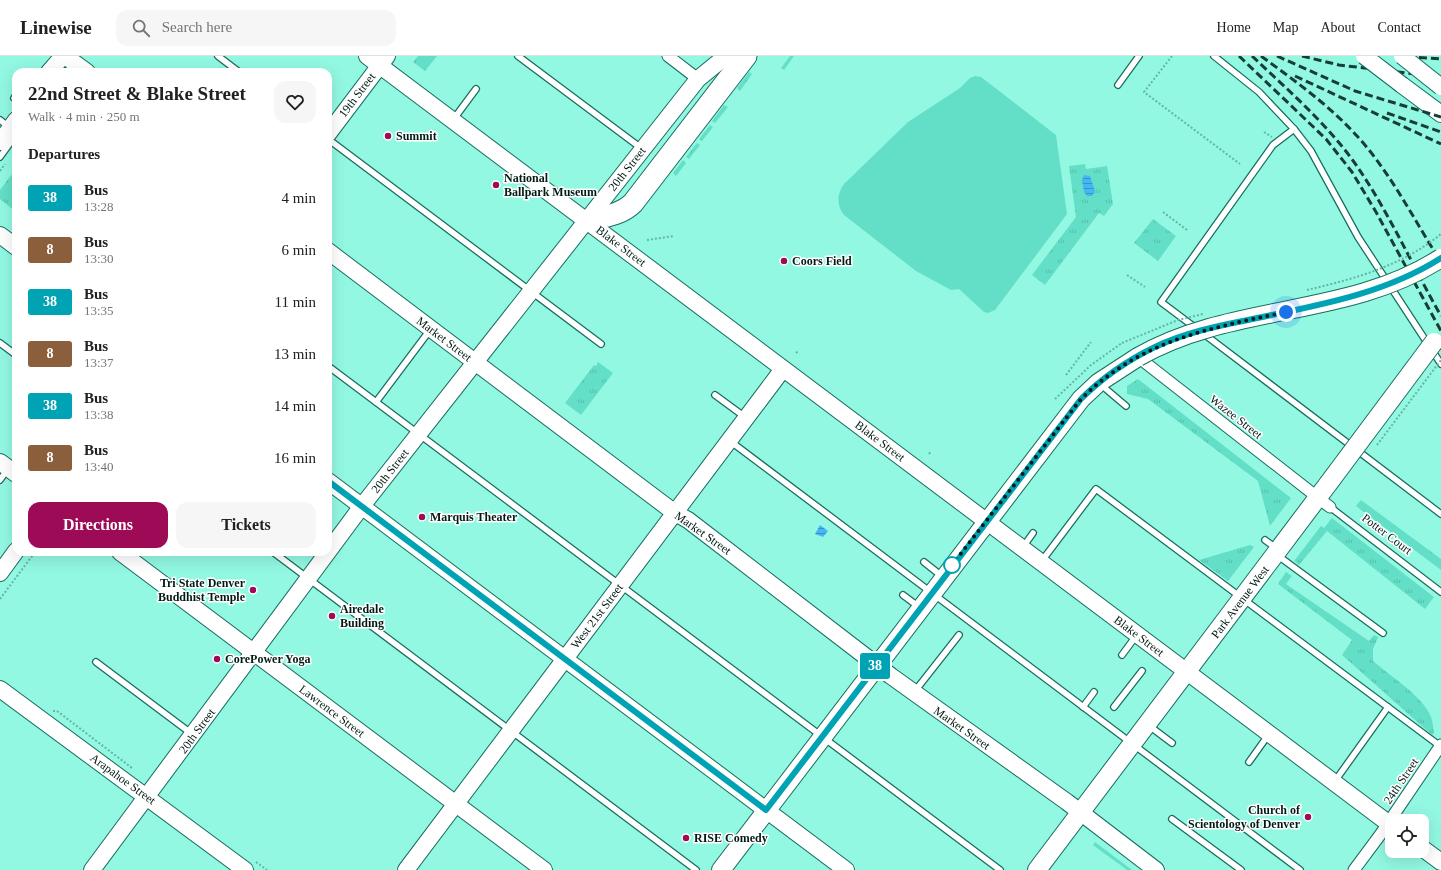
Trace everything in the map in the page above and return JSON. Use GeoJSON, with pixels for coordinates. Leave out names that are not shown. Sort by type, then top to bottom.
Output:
{"type":"FeatureCollection","features":[{"type":"Feature","properties":{"kind":"highway"},"geometry":{"type":"LineString","coordinates":[[586,221],[613,215],[633,203],[746,56]]}},
{"type":"Feature","properties":{"kind":"main road","name":"20th Street"},"geometry":{"type":"LineString","coordinates":[[698,79],[708,56]]}},
{"type":"Feature","properties":{"kind":"main road","name":"20th Street"},"geometry":{"type":"LineString","coordinates":[[332,547],[362,506],[698,79],[726,56]]}},
{"type":"Feature","properties":{"kind":"main road"},"geometry":{"type":"LineString","coordinates":[[1364,56],[1441,114]]}},
{"type":"Feature","properties":{"kind":"main road"},"geometry":{"type":"LineString","coordinates":[[1402,56],[1441,87]]}},
{"type":"Feature","properties":{"kind":"main road","name":"Blake Street"},"geometry":{"type":"LineString","coordinates":[[378,59],[453,120],[586,221],[1385,820]]}},
{"type":"Feature","properties":{"kind":"main road","name":"19th Street"},"geometry":{"type":"LineString","coordinates":[[332,128],[378,59]]}},
{"type":"Feature","properties":{"kind":"main road"},"geometry":{"type":"LineString","coordinates":[[55,68],[67,60],[80,68]]}},
{"type":"Feature","properties":{"kind":"main road"},"geometry":{"type":"LineString","coordinates":[[0,142],[12,127]]}},
{"type":"Feature","properties":{"kind":"main road"},"geometry":{"type":"LineString","coordinates":[[0,235],[12,244]]}},
{"type":"Feature","properties":{"kind":"main road","name":"Market Street"},"geometry":{"type":"LineString","coordinates":[[332,254],[675,513],[688,520],[876,665],[1080,813],[1148,868]]}},
{"type":"Feature","properties":{"kind":"main road"},"geometry":{"type":"LineString","coordinates":[[720,870],[986,520],[1081,399],[1103,387],[1138,357],[1156,347],[1201,331],[1372,291],[1405,278],[1441,258]]}},
{"type":"Feature","properties":{"kind":"main road","name":"Park Avenue West"},"geometry":{"type":"LineString","coordinates":[[1037,870],[1242,598],[1273,548],[1322,506],[1441,332]]}},
{"type":"Feature","properties":{"kind":"main road","name":"West 21st Street"},"geometry":{"type":"LineString","coordinates":[[406,870],[783,369]]}},
{"type":"Feature","properties":{"kind":"main road"},"geometry":{"type":"LineString","coordinates":[[332,484],[846,870]]}},
{"type":"Feature","properties":{"kind":"main road"},"geometry":{"type":"LineString","coordinates":[[0,572],[12,556]]}},
{"type":"Feature","properties":{"kind":"main road","name":"Lawrence Street"},"geometry":{"type":"LineString","coordinates":[[125,556],[544,870]]}},
{"type":"Feature","properties":{"kind":"main road","name":"20th Street"},"geometry":{"type":"LineString","coordinates":[[92,870],[148,797],[326,556]]}},
{"type":"Feature","properties":{"kind":"main road","name":"Arapahoe Street"},"geometry":{"type":"LineString","coordinates":[[0,689],[245,870]]}},
{"type":"Feature","properties":{"kind":"main road"},"geometry":{"type":"LineString","coordinates":[[1429,853],[1441,862]]}},
{"type":"Feature","properties":{"kind":"street"},"geometry":{"type":"LineString","coordinates":[[668,56],[698,79]]}},
{"type":"Feature","properties":{"kind":"street","name":"Wazee Street"},"geometry":{"type":"LineString","coordinates":[[1138,357],[1322,506]]}},
{"type":"Feature","properties":{"kind":"street","name":"24th Street"},"geometry":{"type":"LineString","coordinates":[[1397,814],[1441,746]]}},
{"type":"Feature","properties":{"kind":"street","name":"24th Street"},"geometry":{"type":"LineString","coordinates":[[1354,870],[1385,830]]}},
{"type":"Feature","properties":{"kind":"lane"},"geometry":{"type":"LineString","coordinates":[[218,56],[234,68]]}},
{"type":"Feature","properties":{"kind":"lane"},"geometry":{"type":"LineString","coordinates":[[518,56],[642,149]]}},
{"type":"Feature","properties":{"kind":"lane"},"geometry":{"type":"LineString","coordinates":[[1118,85],[1139,56]]}},
{"type":"Feature","properties":{"kind":"lane"},"geometry":{"type":"LineString","coordinates":[[1214,56],[1259,92],[1294,129],[1311,151],[1358,237],[1441,364]]}},
{"type":"Feature","properties":{"kind":"lane"},"geometry":{"type":"LineString","coordinates":[[453,120],[476,89]]}},
{"type":"Feature","properties":{"kind":"lane"},"geometry":{"type":"LineString","coordinates":[[0,157],[12,127]]}},
{"type":"Feature","properties":{"kind":"lane"},"geometry":{"type":"LineString","coordinates":[[1294,129],[1273,145],[1161,302],[1441,514]]}},
{"type":"Feature","properties":{"kind":"lane"},"geometry":{"type":"LineString","coordinates":[[332,142],[601,344]]}},
{"type":"Feature","properties":{"kind":"lane"},"geometry":{"type":"LineString","coordinates":[[376,402],[431,329]]}},
{"type":"Feature","properties":{"kind":"lane"},"geometry":{"type":"LineString","coordinates":[[0,343],[12,352]]}},
{"type":"Feature","properties":{"kind":"lane"},"geometry":{"type":"LineString","coordinates":[[332,369],[1000,870]]}},
{"type":"Feature","properties":{"kind":"lane"},"geometry":{"type":"LineString","coordinates":[[1103,387],[1126,406]]}},
{"type":"Feature","properties":{"kind":"lane"},"geometry":{"type":"LineString","coordinates":[[715,395],[746,418]]}},
{"type":"Feature","properties":{"kind":"lane"},"geometry":{"type":"LineString","coordinates":[[730,440],[1298,869]]}},
{"type":"Feature","properties":{"kind":"lane"},"geometry":{"type":"LineString","coordinates":[[1041,562],[1096,489],[1441,746]]}},
{"type":"Feature","properties":{"kind":"lane","name":"Potter Court"},"geometry":{"type":"LineString","coordinates":[[1322,506],[1441,592]]}},
{"type":"Feature","properties":{"kind":"lane"},"geometry":{"type":"LineString","coordinates":[[1023,548],[1033,533]]}},
{"type":"Feature","properties":{"kind":"lane"},"geometry":{"type":"LineString","coordinates":[[1273,548],[1383,633]]}},
{"type":"Feature","properties":{"kind":"lane"},"geometry":{"type":"LineString","coordinates":[[278,556],[696,870]]}},
{"type":"Feature","properties":{"kind":"lane"},"geometry":{"type":"LineString","coordinates":[[924,562],[943,577]]}},
{"type":"Feature","properties":{"kind":"lane"},"geometry":{"type":"LineString","coordinates":[[903,594],[920,608]]}},
{"type":"Feature","properties":{"kind":"lane"},"geometry":{"type":"LineString","coordinates":[[1122,655],[1137,634]]}},
{"type":"Feature","properties":{"kind":"lane"},"geometry":{"type":"LineString","coordinates":[[914,693],[959,635]]}},
{"type":"Feature","properties":{"kind":"lane"},"geometry":{"type":"LineString","coordinates":[[96,662],[193,735]]}},
{"type":"Feature","properties":{"kind":"lane"},"geometry":{"type":"LineString","coordinates":[[1114,707],[1142,671]]}},
{"type":"Feature","properties":{"kind":"lane"},"geometry":{"type":"LineString","coordinates":[[1083,707],[1094,692]]}},
{"type":"Feature","properties":{"kind":"lane"},"geometry":{"type":"LineString","coordinates":[[1334,782],[1388,707]]}},
{"type":"Feature","properties":{"kind":"lane"},"geometry":{"type":"LineString","coordinates":[[1147,724],[1172,743]]}},
{"type":"Feature","properties":{"kind":"lane"},"geometry":{"type":"LineString","coordinates":[[1249,762],[1270,734]]}},
{"type":"Feature","properties":{"kind":"lane"},"geometry":{"type":"LineString","coordinates":[[1172,819],[1241,870]]}},
{"type":"Feature","properties":{"kind":"path"},"geometry":{"type":"LineString","coordinates":[[1172,56],[1144,92],[1240,164]]}},
{"type":"Feature","properties":{"kind":"path"},"geometry":{"type":"LineString","coordinates":[[1163,212],[1187,230]]}},
{"type":"Feature","properties":{"kind":"path"},"geometry":{"type":"LineString","coordinates":[[1303,291],[1377,270],[1409,255],[1441,234]]}},
{"type":"Feature","properties":{"kind":"path"},"geometry":{"type":"LineString","coordinates":[[647,240],[674,236]]}},
{"type":"Feature","properties":{"kind":"path"},"geometry":{"type":"LineString","coordinates":[[1128,274],[1145,287]]}},
{"type":"Feature","properties":{"kind":"path"},"geometry":{"type":"LineString","coordinates":[[1055,399],[1091,365],[1122,342],[1178,320],[1207,313]]}},
{"type":"Feature","properties":{"kind":"path"},"geometry":{"type":"LineString","coordinates":[[1066,375],[1091,342]]}},
{"type":"Feature","properties":{"kind":"path"},"geometry":{"type":"LineString","coordinates":[[1374,449],[1441,360]]}},
{"type":"Feature","properties":{"kind":"path"},"geometry":{"type":"LineString","coordinates":[[0,599],[32,556]]}},
{"type":"Feature","properties":{"kind":"green space"},"geometry":{"type":"Polygon","coordinates":[[[418,56],[437,56],[425,71],[413,62],[418,56]]]}},
{"type":"Feature","properties":{"kind":"green space"},"geometry":{"type":"Polygon","coordinates":[[[790,56],[794,56],[784,70],[781,68],[790,56]]]}},
{"type":"Feature","properties":{"kind":"green space"},"geometry":{"type":"Polygon","coordinates":[[[749,72],[752,74],[740,91],[737,88],[749,72]]]}},
{"type":"Feature","properties":{"kind":"green space"},"geometry":{"type":"Polygon","coordinates":[[[975,76],[981,77],[1056,135],[1067,214],[995,310],[988,313],[984,312],[959,289],[951,290],[916,271],[844,215],[838,200],[841,188],[844,184],[908,122],[960,88],[970,78],[975,76]]]}},
{"type":"Feature","properties":{"kind":"green space"},"geometry":{"type":"Polygon","coordinates":[[[724,105],[728,107],[715,123],[712,121],[724,105]]]}},
{"type":"Feature","properties":{"kind":"green space"},"geometry":{"type":"Polygon","coordinates":[[[710,125],[713,127],[702,141],[699,139],[710,125]]]}},
{"type":"Feature","properties":{"kind":"green space"},"geometry":{"type":"Polygon","coordinates":[[[697,143],[700,145],[689,159],[686,157],[697,143]]]}},
{"type":"Feature","properties":{"kind":"green space"},"geometry":{"type":"Polygon","coordinates":[[[683,160],[686,163],[676,176],[673,173],[683,160]]]}},
{"type":"Feature","properties":{"kind":"green space"},"geometry":{"type":"Polygon","coordinates":[[[1085,164],[1086,169],[1107,166],[1113,204],[1104,216],[1099,213],[1045,285],[1032,275],[1076,217],[1069,166],[1085,164]]]}},
{"type":"Feature","properties":{"kind":"green space"},"geometry":{"type":"Polygon","coordinates":[[[12,174],[12,209],[0,199],[0,190],[12,174]]]}},
{"type":"Feature","properties":{"kind":"green space"},"geometry":{"type":"Polygon","coordinates":[[[1153,219],[1176,236],[1158,261],[1134,243],[1153,219]]]}},
{"type":"Feature","properties":{"kind":"green space"},"geometry":{"type":"Polygon","coordinates":[[[598,362],[613,373],[581,415],[565,403],[594,365],[596,366],[598,362]]]}},
{"type":"Feature","properties":{"kind":"green space"},"geometry":{"type":"Polygon","coordinates":[[[1138,379],[1291,498],[1270,526],[1258,481],[1148,399],[1127,394],[1127,386],[1138,379]]]}},
{"type":"Feature","properties":{"kind":"green space"},"geometry":{"type":"Polygon","coordinates":[[[1361,500],[1441,559],[1441,570],[1356,506],[1361,500]]]}},
{"type":"Feature","properties":{"kind":"green space"},"geometry":{"type":"Polygon","coordinates":[[[1332,518],[1434,597],[1425,609],[1327,531],[1299,565],[1294,561],[1321,526],[1324,528],[1332,518]]]}},
{"type":"Feature","properties":{"kind":"green space"},"geometry":{"type":"Polygon","coordinates":[[[1250,545],[1254,547],[1228,581],[1199,560],[1250,545]]]}},
{"type":"Feature","properties":{"kind":"green space"},"geometry":{"type":"Polygon","coordinates":[[[1286,572],[1292,576],[1286,584],[1369,641],[1374,635],[1378,637],[1373,649],[1373,661],[1414,694],[1427,709],[1432,719],[1434,733],[1432,735],[1342,655],[1352,640],[1278,584],[1286,572]]]}},
{"type":"Feature","properties":{"kind":"green space"},"geometry":{"type":"Polygon","coordinates":[[[1095,842],[1132,870],[1127,870],[1093,845],[1095,842]]]}},
{"type":"Feature","properties":{"kind":"water"},"geometry":{"type":"Polygon","coordinates":[[[1084,175],[1090,176],[1095,191],[1092,196],[1087,196],[1084,192],[1082,180],[1084,175]]]}},
{"type":"Feature","properties":{"kind":"water"},"geometry":{"type":"Polygon","coordinates":[[[820,525],[828,531],[823,537],[815,534],[820,525]]]}},
{"type":"Feature","properties":{"kind":"railway"},"geometry":{"type":"LineString","coordinates":[[1239,56],[1326,139],[1352,172],[1376,212],[1441,331]]}},
{"type":"Feature","properties":{"kind":"railway"},"geometry":{"type":"LineString","coordinates":[[1252,56],[1319,120],[1354,162],[1389,218],[1441,316]]}},
{"type":"Feature","properties":{"kind":"railway"},"geometry":{"type":"LineString","coordinates":[[1261,56],[1299,84],[1335,114],[1357,136],[1381,165],[1441,262]]}},
{"type":"Feature","properties":{"kind":"railway"},"geometry":{"type":"LineString","coordinates":[[1277,56],[1355,91],[1441,117]]}},
{"type":"Feature","properties":{"kind":"railway"},"geometry":{"type":"LineString","coordinates":[[1302,56],[1339,65],[1441,77]]}},
{"type":"Feature","properties":{"kind":"railway"},"geometry":{"type":"LineString","coordinates":[[1395,56],[1441,59]]}},
{"type":"Feature","properties":{"kind":"railway"},"geometry":{"type":"LineString","coordinates":[[1295,76],[1441,144]]}},
{"type":"Feature","properties":{"kind":"railway"},"geometry":{"type":"LineString","coordinates":[[1387,113],[1441,132]]}},
{"type":"Feature","properties":{"kind":"bus line","name":"38"},"geometry":{"type":"LineString","coordinates":[[332,484],[766,810],[986,520],[1081,399],[1098,383],[1117,369],[1148,351],[1176,338],[1225,325],[1372,291],[1405,278],[1441,258]]}},
{"type":"Feature","properties":{"kind":"place","name":"Summit"},"geometry":{"type":"Point","coordinates":[388,136]}},
{"type":"Feature","properties":{"kind":"place","name":"National Ballpark Museum"},"geometry":{"type":"Point","coordinates":[496,185]}},
{"type":"Feature","properties":{"kind":"place","name":"Coors Field"},"geometry":{"type":"Point","coordinates":[784,261]}},
{"type":"Feature","properties":{"kind":"place","name":"Marquis Theater"},"geometry":{"type":"Point","coordinates":[422,517]}},
{"type":"Feature","properties":{"kind":"place","name":"Tri State Denver Buddhist Temple"},"geometry":{"type":"Point","coordinates":[253,590]}},
{"type":"Feature","properties":{"kind":"place","name":"Airedale Building"},"geometry":{"type":"Point","coordinates":[332,616]}},
{"type":"Feature","properties":{"kind":"place","name":"CorePower Yoga"},"geometry":{"type":"Point","coordinates":[217,659]}},
{"type":"Feature","properties":{"kind":"place","name":"Church of Scientology of Denver"},"geometry":{"type":"Point","coordinates":[1308,817]}},
{"type":"Feature","properties":{"kind":"place","name":"RISE Comedy"},"geometry":{"type":"Point","coordinates":[686,838]}},
{"type":"Feature","properties":{"kind":"route"},"geometry":{"type":"LineString","coordinates":[[952,565],[1081,399],[1098,383],[1117,369],[1148,351],[1176,338],[1225,325],[1286,312]]}}]}
